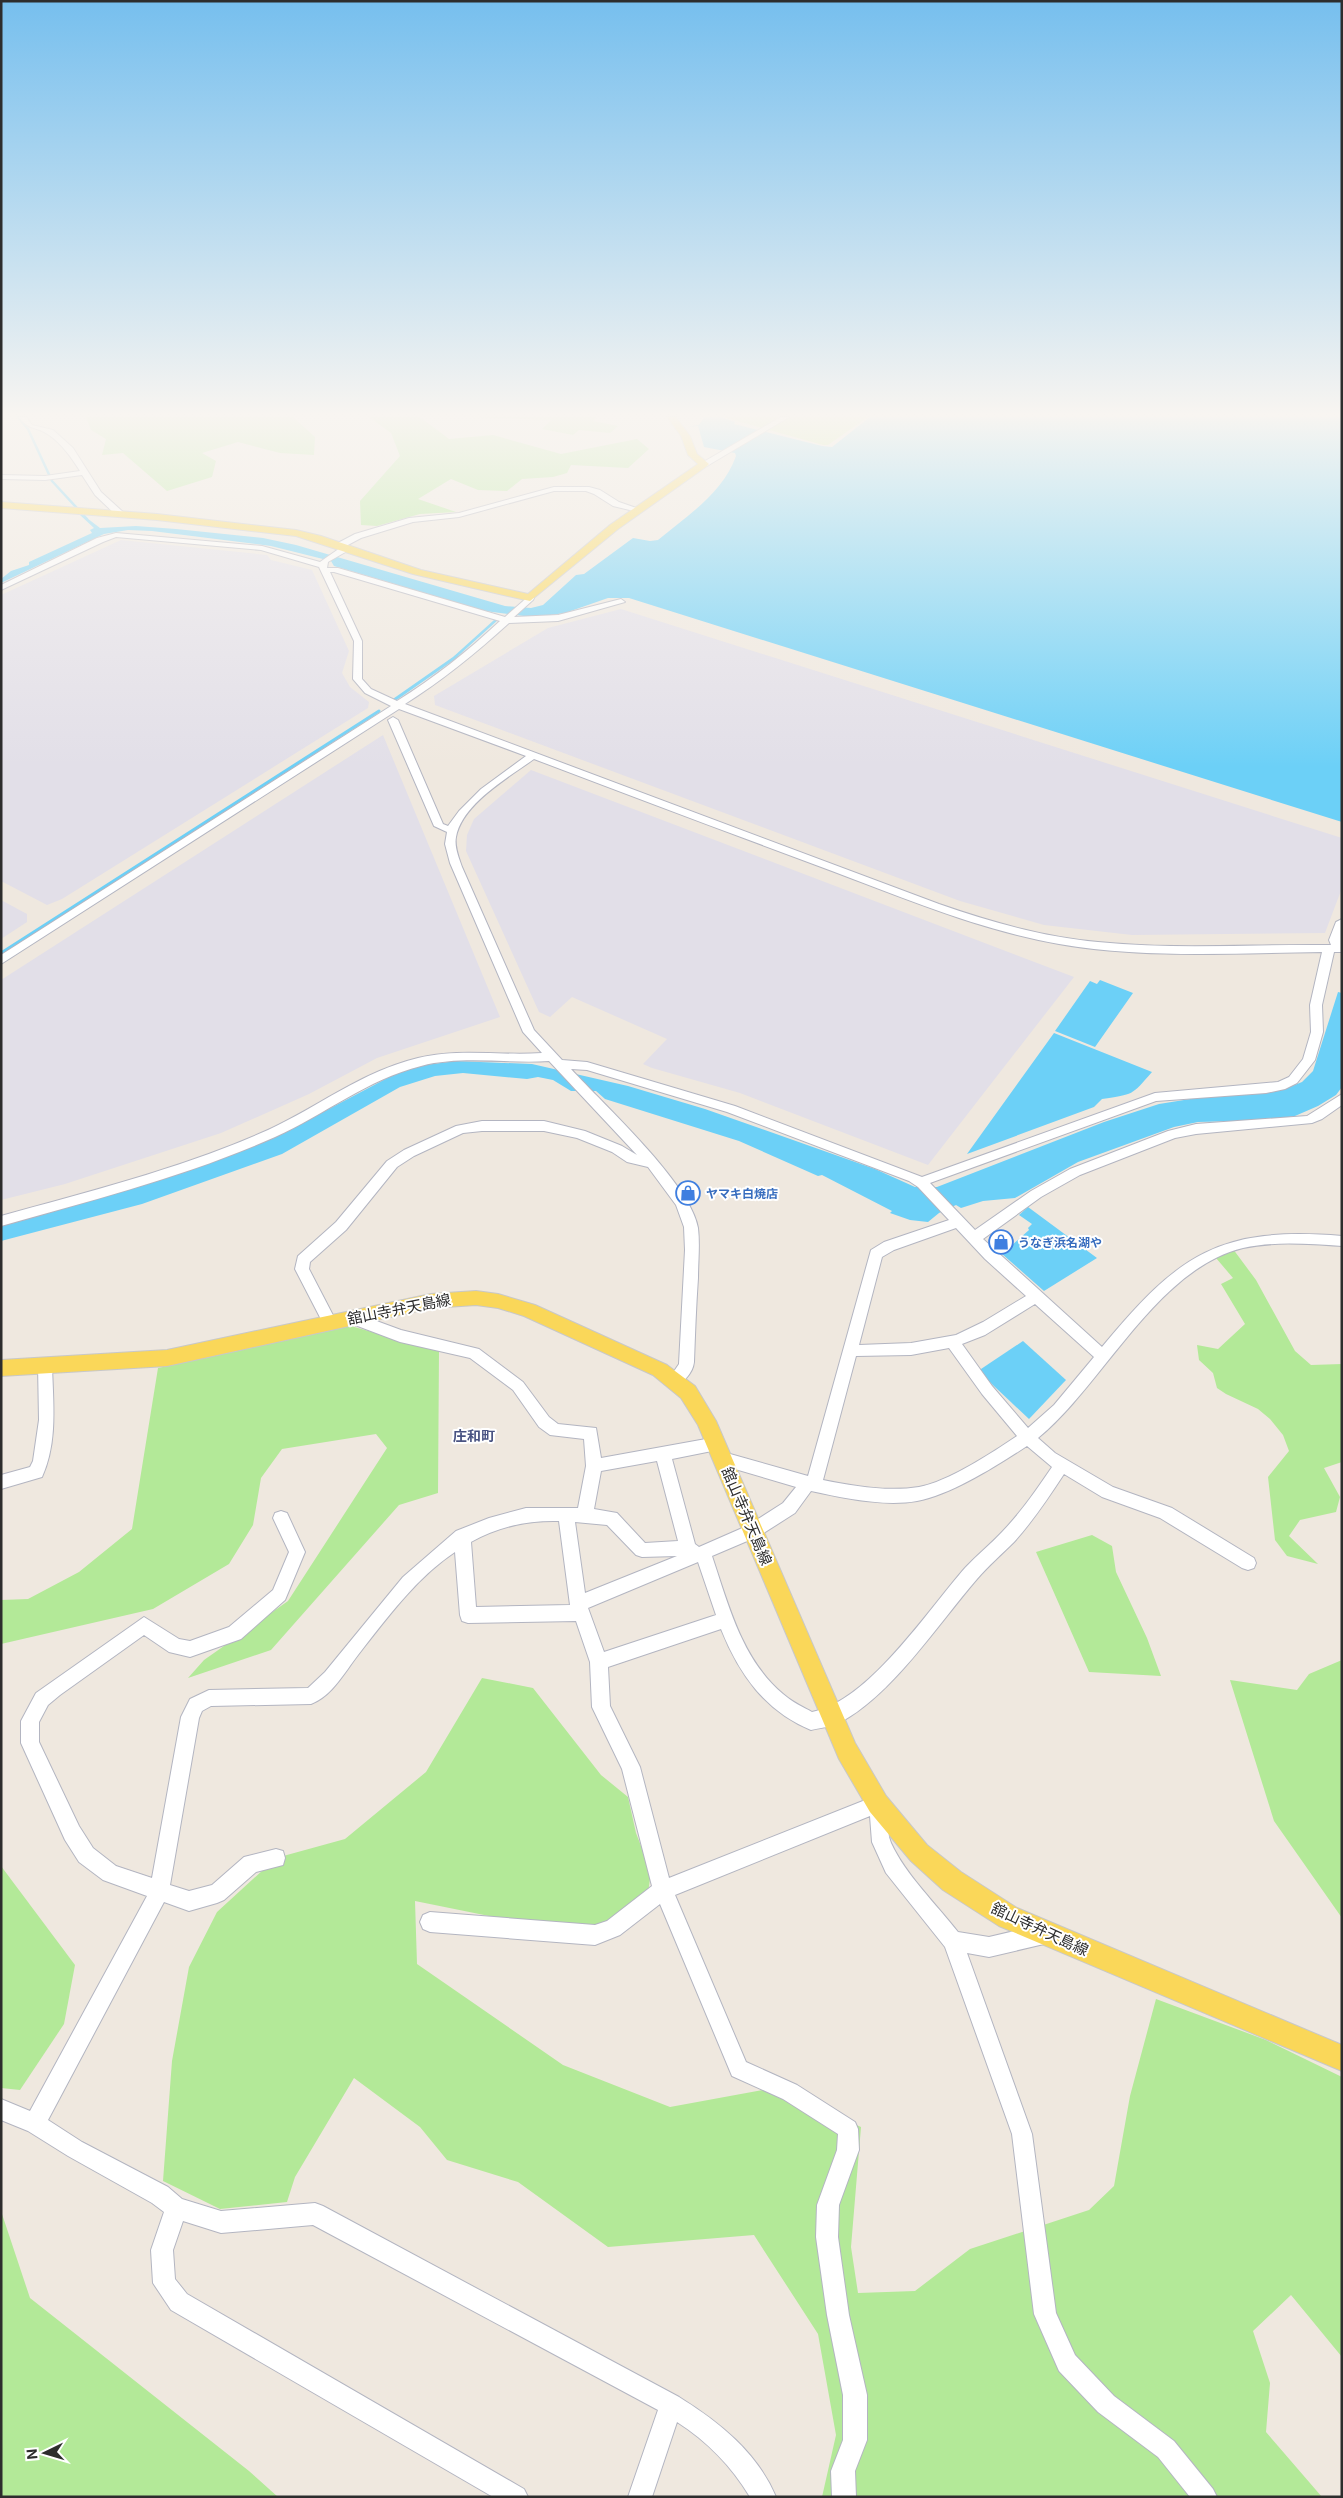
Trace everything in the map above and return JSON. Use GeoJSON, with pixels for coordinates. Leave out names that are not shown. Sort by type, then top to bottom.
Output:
{"type":"FeatureCollection","features":[{"type":"Feature","properties":{"kind":"main road"},"geometry":{"type":"LineString","coordinates":[[297,534],[313,537],[342,549],[392,564],[526,602],[576,557],[607,534]]}},
{"type":"Feature","properties":{"kind":"main road","name":"舘山寺弁天島線"},"geometry":{"type":"LineString","coordinates":[[1,1368],[166,1358],[442,1299],[470,1298],[498,1301],[539,1314],[637,1358],[675,1380],[695,1401],[720,1452],[832,1717],[856,1769],[878,1804],[919,1853],[952,1881],[989,1906],[1044,1934],[1342,2058]]}},
{"type":"Feature","properties":{"kind":"street"},"geometry":{"type":"LineString","coordinates":[[324,565],[358,536],[366,534]]}},
{"type":"Feature","properties":{"kind":"street"},"geometry":{"type":"LineString","coordinates":[[1,588],[100,540],[116,535],[262,548],[508,619],[558,618],[621,602]]}},
{"type":"Feature","properties":{"kind":"street"},"geometry":{"type":"LineString","coordinates":[[324,565],[358,641],[360,650],[356,670],[358,680],[372,694],[398,705],[942,909],[1020,933],[1079,944],[1130,948],[1336,948]]}},
{"type":"Feature","properties":{"kind":"street"},"geometry":{"type":"LineString","coordinates":[[1,960],[398,705],[460,662],[526,602]]}},
{"type":"Feature","properties":{"kind":"street"},"geometry":{"type":"LineString","coordinates":[[393,720],[439,826],[452,830]]}},
{"type":"Feature","properties":{"kind":"street"},"geometry":{"type":"LineString","coordinates":[[533,756],[466,808],[452,830],[450,846],[468,893],[525,1025],[534,1040],[651,1163],[679,1198],[692,1232],[686,1366],[675,1380]]}},
{"type":"Feature","properties":{"kind":"street"},"geometry":{"type":"LineString","coordinates":[[921,1183],[1155,1097],[1266,1088],[1293,1080],[1307,1064],[1318,1032],[1316,1011],[1329,955],[1336,948],[1336,940],[1342,922]]}},
{"type":"Feature","properties":{"kind":"street"},"geometry":{"type":"LineString","coordinates":[[1,1221],[115,1189],[254,1140],[393,1070],[418,1062],[457,1056],[532,1059],[587,1066],[731,1109],[871,1160],[921,1183],[974,1238],[1093,1349],[1103,1355]]}},
{"type":"Feature","properties":{"kind":"street"},"geometry":{"type":"LineString","coordinates":[[974,1238],[1036,1194],[1075,1172],[1172,1134],[1196,1129],[1308,1120],[1318,1116],[1342,1098]]}},
{"type":"Feature","properties":{"kind":"street"},"geometry":{"type":"LineString","coordinates":[[330,1323],[302,1269],[303,1260],[341,1226],[385,1170],[400,1158],[417,1149],[461,1129],[531,1124],[580,1134],[611,1146],[632,1159],[651,1163]]}},
{"type":"Feature","properties":{"kind":"street"},"geometry":{"type":"LineString","coordinates":[[462,1536],[468,1614],[580,1608],[696,1552],[753,1531],[794,1504],[811,1485],[876,1254],[889,1246],[956,1219]]}},
{"type":"Feature","properties":{"kind":"street"},"geometry":{"type":"LineString","coordinates":[[594,1466],[663,1453],[720,1452],[811,1485],[861,1493],[919,1494],[941,1487],[1027,1437],[1058,1410],[1103,1355],[1154,1300],[1194,1265],[1211,1254],[1241,1244],[1269,1239],[1342,1241]]}},
{"type":"Feature","properties":{"kind":"street"},"geometry":{"type":"LineString","coordinates":[[850,1350],[897,1350],[973,1334],[1037,1296]]}},
{"type":"Feature","properties":{"kind":"street"},"geometry":{"type":"LineString","coordinates":[[352,1318],[400,1336],[474,1353],[518,1386],[544,1422],[555,1430],[591,1433],[594,1466],[575,1515],[580,1608],[599,1662],[601,1706],[631,1767],[644,1823],[664,1890],[739,2068],[790,2092],[848,2129],[848,2150],[828,2205],[828,2237],[838,2315],[856,2396],[855,2440],[843,2471],[844,2497]]}},
{"type":"Feature","properties":{"kind":"street"},"geometry":{"type":"LineString","coordinates":[[951,1340],[981,1383],[1027,1437],[1061,1466],[1108,1492],[1166,1513],[1248,1562]]}},
{"type":"Feature","properties":{"kind":"street"},"geometry":{"type":"LineString","coordinates":[[1,1482],[36,1472],[40,1464],[45,1437],[45,1365]]}},
{"type":"Feature","properties":{"kind":"street"},"geometry":{"type":"LineString","coordinates":[[663,1453],[696,1552],[745,1662],[776,1700],[811,1721],[832,1717],[864,1695],[942,1612],[971,1574],[1010,1535],[1039,1499],[1061,1466]]}},
{"type":"Feature","properties":{"kind":"street"},"geometry":{"type":"LineString","coordinates":[[35,2124],[159,1892],[190,1717],[196,1705],[209,1698],[312,1696],[322,1689],[350,1650],[414,1576],[435,1556],[462,1536],[516,1516],[575,1515],[611,1518],[642,1550],[696,1552]]}},
{"type":"Feature","properties":{"kind":"street"},"geometry":{"type":"LineString","coordinates":[[276,1858],[251,1864],[217,1893],[189,1901],[159,1892],[110,1873],[86,1855],[72,1833],[30,1742],[30,1721],[42,1699],[54,1688],[144,1625],[175,1646],[190,1649],[235,1633],[279,1595],[297,1552],[281,1518]]}},
{"type":"Feature","properties":{"kind":"street"},"geometry":{"type":"LineString","coordinates":[[599,1662],[725,1620]]}},
{"type":"Feature","properties":{"kind":"street"},"geometry":{"type":"LineString","coordinates":[[430,1922],[595,1935],[613,1928],[664,1890],[878,1804],[881,1842],[893,1866],[953,1941],[1022,2134],[1045,2314],[1067,2363],[1106,2404],[1166,2449],[1205,2497]]}},
{"type":"Feature","properties":{"kind":"street"},"geometry":{"type":"LineString","coordinates":[[953,1941],[989,1947],[1044,1934]]}},
{"type":"Feature","properties":{"kind":"street"},"geometry":{"type":"LineString","coordinates":[[1,2109],[35,2124],[75,2149],[160,2195],[176,2208],[221,2222],[315,2214],[671,2405],[704,2426],[745,2466],[764,2497]]}},
{"type":"Feature","properties":{"kind":"street"},"geometry":{"type":"LineString","coordinates":[[176,2208],[162,2250],[164,2283],[179,2302],[516,2497]]}},
{"type":"Feature","properties":{"kind":"street"},"geometry":{"type":"LineString","coordinates":[[640,2497],[671,2405]]}},
{"type":"Feature","properties":{"kind":"shaded area"},"geometry":{"type":"Polygon","coordinates":[[[121,540],[267,555],[271,560],[312,570],[349,651],[342,673],[350,687],[369,702],[368,708],[62,899],[47,905],[1,881],[1,595],[121,540]]]}},
{"type":"Feature","properties":{"kind":"shaded area"},"geometry":{"type":"Polygon","coordinates":[[[621,609],[1342,838],[1342,888],[1325,933],[1132,935],[1044,925],[960,901],[435,705],[434,696],[548,628],[621,609]]]}},
{"type":"Feature","properties":{"kind":"shaded area"},"geometry":{"type":"Polygon","coordinates":[[[383,735],[500,1017],[377,1058],[309,1094],[221,1133],[65,1184],[1,1200],[1,980],[383,735]]]}},
{"type":"Feature","properties":{"kind":"shaded area"},"geometry":{"type":"Polygon","coordinates":[[[531,770],[1074,977],[928,1165],[740,1093],[652,1068],[643,1064],[667,1039],[572,997],[550,1017],[539,1012],[466,851],[467,835],[474,819],[531,770]]]}},
{"type":"Feature","properties":{"kind":"shaded area"},"geometry":{"type":"Polygon","coordinates":[[[1,900],[27,914],[27,922],[1,939],[1,900]]]}},
{"type":"Feature","properties":{"kind":"green space"},"geometry":{"type":"Polygon","coordinates":[[[1233,1249],[1256,1280],[1295,1351],[1311,1365],[1342,1364],[1342,1462],[1324,1468],[1340,1497],[1336,1512],[1300,1520],[1289,1536],[1318,1564],[1287,1556],[1275,1540],[1268,1477],[1289,1451],[1283,1435],[1270,1419],[1258,1409],[1217,1388],[1213,1373],[1199,1360],[1197,1345],[1218,1349],[1245,1324],[1221,1284],[1233,1278],[1216,1258],[1233,1249]]]}},
{"type":"Feature","properties":{"kind":"green space"},"geometry":{"type":"Polygon","coordinates":[[[351,1326],[439,1351],[438,1493],[399,1505],[271,1650],[188,1678],[204,1660],[288,1601],[387,1448],[376,1434],[282,1449],[261,1478],[253,1525],[229,1564],[153,1609],[1,1644],[1,1600],[28,1599],[79,1572],[132,1529],[158,1368],[351,1326]]]}},
{"type":"Feature","properties":{"kind":"green space"},"geometry":{"type":"Polygon","coordinates":[[[1092,1535],[1112,1546],[1116,1572],[1147,1638],[1161,1676],[1089,1672],[1036,1552],[1092,1535]]]}},
{"type":"Feature","properties":{"kind":"green space"},"geometry":{"type":"Polygon","coordinates":[[[1342,1660],[1342,1918],[1274,1821],[1230,1680],[1297,1690],[1309,1674],[1342,1660]]]}},
{"type":"Feature","properties":{"kind":"green space"},"geometry":{"type":"Polygon","coordinates":[[[482,1678],[533,1688],[601,1775],[628,1797],[636,1833],[651,1872],[647,1900],[613,1928],[572,1933],[415,1901],[417,1964],[563,2065],[670,2107],[773,2088],[861,2127],[851,2247],[858,2293],[915,2291],[970,2249],[1089,2210],[1114,2186],[1130,2096],[1156,1999],[1266,2040],[1342,2077],[1342,2357],[1291,2295],[1253,2331],[1270,2383],[1266,2432],[1322,2497],[822,2497],[836,2435],[818,2334],[754,2235],[608,2247],[518,2182],[447,2160],[420,2127],[354,2078],[295,2177],[287,2202],[220,2209],[163,2181],[172,2061],[189,1967],[217,1912],[276,1858],[345,1839],[426,1772],[482,1678]]]}},
{"type":"Feature","properties":{"kind":"green space"},"geometry":{"type":"Polygon","coordinates":[[[1,1866],[75,1965],[64,2024],[20,2090],[1,2088],[1,1866]]]}},
{"type":"Feature","properties":{"kind":"green space"},"geometry":{"type":"Polygon","coordinates":[[[1,2211],[30,2298],[249,2471],[278,2497],[1,2497],[1,2211]]]}},
{"type":"Feature","properties":{"kind":"water"},"geometry":{"type":"Polygon","coordinates":[[[91,534],[107,534],[1,583],[1,579],[11,571],[29,565],[29,562],[91,534]]]}},
{"type":"Feature","properties":{"kind":"water"},"geometry":{"type":"Polygon","coordinates":[[[172,534],[220,534],[263,538],[296,545],[505,606],[531,608],[543,605],[576,575],[584,574],[633,538],[650,541],[658,540],[666,534],[1342,534],[1342,822],[629,598],[608,598],[565,613],[543,616],[524,616],[485,611],[334,566],[331,561],[271,546],[172,534]]]}},
{"type":"Feature","properties":{"kind":"water"},"geometry":{"type":"Polygon","coordinates":[[[1100,980],[1133,993],[1095,1047],[1055,1031],[1090,981],[1097,984],[1100,980]]]}},
{"type":"Feature","properties":{"kind":"water"},"geometry":{"type":"Polygon","coordinates":[[[1338,992],[1342,993],[1342,1087],[1336,1095],[1318,1106],[1295,1116],[1269,1120],[1198,1122],[1174,1127],[1078,1162],[1015,1198],[983,1201],[961,1208],[956,1205],[939,1213],[928,1222],[910,1220],[890,1213],[892,1211],[822,1175],[818,1176],[739,1141],[605,1099],[596,1091],[571,1091],[553,1080],[538,1077],[527,1079],[463,1073],[435,1076],[400,1087],[282,1154],[142,1204],[1,1241],[1,1225],[134,1188],[274,1138],[395,1074],[417,1066],[456,1061],[532,1064],[628,1086],[705,1109],[875,1169],[915,1187],[937,1187],[1104,1122],[1159,1104],[1209,1096],[1257,1094],[1285,1089],[1302,1082],[1313,1071],[1338,992]]]}},
{"type":"Feature","properties":{"kind":"water"},"geometry":{"type":"Polygon","coordinates":[[[1054,1033],[1152,1072],[1131,1093],[1102,1099],[1094,1107],[967,1154],[1054,1033]]]}},
{"type":"Feature","properties":{"kind":"water"},"geometry":{"type":"Polygon","coordinates":[[[1028,1207],[1097,1258],[1044,1291],[1002,1254],[1029,1230],[1028,1228],[1032,1224],[1019,1215],[1028,1207]]]}},
{"type":"Feature","properties":{"kind":"water"},"geometry":{"type":"Polygon","coordinates":[[[1023,1341],[1066,1380],[1029,1419],[978,1371],[1023,1341]]]}},
{"type":"Feature","properties":{"kind":"building","name":"うなぎ浜名湖や"},"geometry":{"type":"Polygon","coordinates":[[[1000,1236],[1010,1243],[1000,1251],[991,1244],[1000,1236]]]}},
{"type":"Feature","properties":{"kind":"waterway"},"geometry":{"type":"LineString","coordinates":[[455,657],[496,620]]}},
{"type":"Feature","properties":{"kind":"waterway"},"geometry":{"type":"LineString","coordinates":[[394,700],[457,656]]}},
{"type":"Feature","properties":{"kind":"waterway"},"geometry":{"type":"LineString","coordinates":[[1,953],[379,711]]}},
{"type":"Feature","properties":{"kind":"place","name":"ヤマキ白焼店"},"geometry":{"type":"Point","coordinates":[688,1193]}},
{"type":"Feature","properties":{"kind":"place","name":"うなぎ浜名湖や"},"geometry":{"type":"Point","coordinates":[1001,1242]}},
{"type":"Feature","properties":{"kind":"district","name":"庄和町"},"geometry":{"type":"Point","coordinates":[474,1435]}}]}
